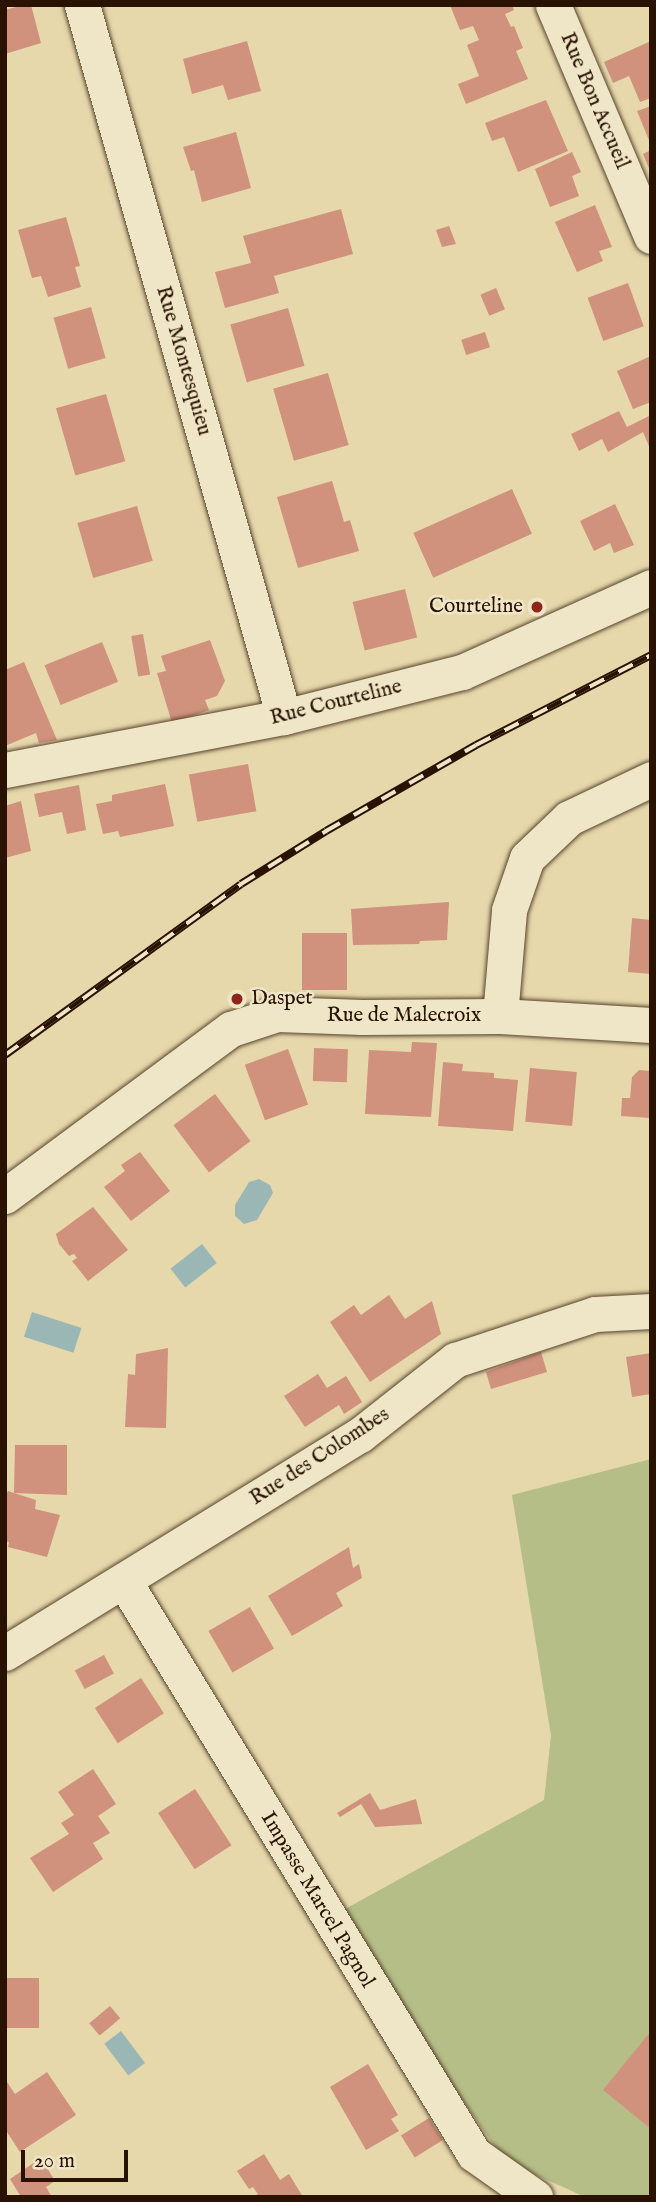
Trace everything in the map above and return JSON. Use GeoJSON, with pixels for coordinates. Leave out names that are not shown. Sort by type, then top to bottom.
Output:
{"type":"FeatureCollection","features":[{"type":"Feature","properties":{"kind":"street","name":"Rue Montesquieu"},"geometry":{"type":"LineString","coordinates":[[82,5],[284,717]]}},
{"type":"Feature","properties":{"kind":"street","name":"Rue Bon Accueil"},"geometry":{"type":"LineString","coordinates":[[553,5],[651,236]]}},
{"type":"Feature","properties":{"kind":"street","name":"Rue Courteline"},"geometry":{"type":"LineString","coordinates":[[5,770],[284,717],[462,672],[651,587]]}},
{"type":"Feature","properties":{"kind":"street"},"geometry":{"type":"LineString","coordinates":[[500,1016],[509,910],[527,859],[569,818],[651,779]]}},
{"type":"Feature","properties":{"kind":"street","name":"Rue de Malecroix"},"geometry":{"type":"LineString","coordinates":[[5,1196],[231,1029],[277,1014],[362,1017],[500,1016],[651,1025]]}},
{"type":"Feature","properties":{"kind":"street","name":"Rue des Colombes"},"geometry":{"type":"LineString","coordinates":[[5,1653],[360,1435],[456,1360],[595,1314],[651,1311]]}},
{"type":"Feature","properties":{"kind":"street","name":"Impasse Marcel Pagnol"},"geometry":{"type":"LineString","coordinates":[[124,1581],[474,2154],[535,2197]]}},
{"type":"Feature","properties":{"kind":"green space"},"geometry":{"type":"Polygon","coordinates":[[[651,1459],[651,2197],[585,2197],[505,2161],[356,1947],[345,1909],[544,1800],[551,1736],[512,1495],[651,1459]]]}},
{"type":"Feature","properties":{"kind":"water"},"geometry":{"type":"Polygon","coordinates":[[[259,1179],[270,1185],[273,1193],[257,1220],[244,1224],[235,1216],[235,1205],[249,1182],[259,1179]]]}},
{"type":"Feature","properties":{"kind":"water"},"geometry":{"type":"Polygon","coordinates":[[[202,1244],[217,1263],[185,1288],[170,1269],[202,1244]]]}},
{"type":"Feature","properties":{"kind":"water"},"geometry":{"type":"Polygon","coordinates":[[[32,1312],[81,1328],[73,1353],[24,1337],[32,1312]]]}},
{"type":"Feature","properties":{"kind":"water"},"geometry":{"type":"Polygon","coordinates":[[[121,2031],[145,2063],[128,2076],[104,2044],[121,2031]]]}},
{"type":"Feature","properties":{"kind":"building"},"geometry":{"type":"Polygon","coordinates":[[[31,5],[41,43],[5,54],[5,10],[31,5]]]}},
{"type":"Feature","properties":{"kind":"building"},"geometry":{"type":"Polygon","coordinates":[[[450,5],[512,5],[514,10],[505,14],[511,27],[514,26],[523,48],[516,51],[528,79],[466,104],[458,84],[479,76],[467,45],[479,40],[473,26],[460,30],[450,5]]]}},
{"type":"Feature","properties":{"kind":"building"},"geometry":{"type":"Polygon","coordinates":[[[247,41],[261,91],[228,100],[223,85],[192,94],[183,59],[247,41]]]}},
{"type":"Feature","properties":{"kind":"building"},"geometry":{"type":"Polygon","coordinates":[[[651,41],[651,98],[640,102],[629,76],[613,83],[604,62],[651,41]]]}},
{"type":"Feature","properties":{"kind":"building"},"geometry":{"type":"Polygon","coordinates":[[[546,100],[568,151],[518,172],[504,137],[492,141],[485,123],[546,100]]]}},
{"type":"Feature","properties":{"kind":"building"},"geometry":{"type":"Polygon","coordinates":[[[651,106],[651,145],[637,111],[651,106]]]}},
{"type":"Feature","properties":{"kind":"building"},"geometry":{"type":"Polygon","coordinates":[[[236,132],[251,188],[202,202],[194,170],[191,171],[183,147],[236,132]]]}},
{"type":"Feature","properties":{"kind":"building"},"geometry":{"type":"Polygon","coordinates":[[[651,150],[651,173],[643,154],[651,150]]]}},
{"type":"Feature","properties":{"kind":"building"},"geometry":{"type":"Polygon","coordinates":[[[572,152],[581,172],[572,176],[579,196],[550,207],[535,169],[572,152]]]}},
{"type":"Feature","properties":{"kind":"building"},"geometry":{"type":"Polygon","coordinates":[[[595,205],[612,247],[599,251],[603,261],[577,272],[555,222],[595,205]]]}},
{"type":"Feature","properties":{"kind":"building"},"geometry":{"type":"Polygon","coordinates":[[[341,209],[353,254],[274,276],[279,293],[225,308],[215,272],[251,263],[243,236],[341,209]]]}},
{"type":"Feature","properties":{"kind":"building"},"geometry":{"type":"Polygon","coordinates":[[[66,217],[80,266],[75,267],[81,287],[48,297],[41,276],[32,278],[18,230],[66,217]]]}},
{"type":"Feature","properties":{"kind":"building"},"geometry":{"type":"Polygon","coordinates":[[[449,226],[456,244],[442,247],[436,230],[449,226]]]}},
{"type":"Feature","properties":{"kind":"building"},"geometry":{"type":"Polygon","coordinates":[[[628,283],[644,326],[603,341],[588,298],[628,283]]]}},
{"type":"Feature","properties":{"kind":"building"},"geometry":{"type":"Polygon","coordinates":[[[496,288],[505,309],[489,316],[480,295],[496,288]]]}},
{"type":"Feature","properties":{"kind":"building"},"geometry":{"type":"Polygon","coordinates":[[[91,307],[106,358],[68,369],[54,318],[91,307]]]}},
{"type":"Feature","properties":{"kind":"building"},"geometry":{"type":"Polygon","coordinates":[[[288,308],[305,366],[247,382],[230,325],[288,308]]]}},
{"type":"Feature","properties":{"kind":"building"},"geometry":{"type":"Polygon","coordinates":[[[485,332],[490,347],[466,355],[461,340],[485,332]]]}},
{"type":"Feature","properties":{"kind":"building"},"geometry":{"type":"Polygon","coordinates":[[[651,356],[651,402],[633,409],[617,371],[651,356]]]}},
{"type":"Feature","properties":{"kind":"building"},"geometry":{"type":"Polygon","coordinates":[[[328,373],[349,445],[294,461],[273,389],[328,373]]]}},
{"type":"Feature","properties":{"kind":"building"},"geometry":{"type":"Polygon","coordinates":[[[106,394],[125,461],[75,476],[56,408],[106,394]]]}},
{"type":"Feature","properties":{"kind":"building"},"geometry":{"type":"Polygon","coordinates":[[[619,411],[627,427],[651,415],[651,451],[643,432],[608,452],[602,439],[579,451],[571,434],[619,411]]]}},
{"type":"Feature","properties":{"kind":"building"},"geometry":{"type":"Polygon","coordinates":[[[332,481],[344,522],[350,520],[359,551],[298,568],[277,497],[332,481]]]}},
{"type":"Feature","properties":{"kind":"building"},"geometry":{"type":"Polygon","coordinates":[[[512,489],[532,534],[433,578],[413,533],[512,489]]]}},
{"type":"Feature","properties":{"kind":"building"},"geometry":{"type":"Polygon","coordinates":[[[615,504],[634,545],[614,553],[610,543],[594,551],[580,521],[615,504]]]}},
{"type":"Feature","properties":{"kind":"building"},"geometry":{"type":"Polygon","coordinates":[[[137,506],[153,561],[93,578],[77,523],[137,506]]]}},
{"type":"Feature","properties":{"kind":"building"},"geometry":{"type":"Polygon","coordinates":[[[405,589],[417,638],[365,651],[353,602],[405,589]]]}},
{"type":"Feature","properties":{"kind":"building"},"geometry":{"type":"Polygon","coordinates":[[[143,634],[150,674],[138,676],[131,636],[143,634]]]}},
{"type":"Feature","properties":{"kind":"building"},"geometry":{"type":"Polygon","coordinates":[[[210,640],[225,681],[217,696],[205,700],[209,710],[172,723],[157,673],[166,671],[161,656],[210,640]]]}},
{"type":"Feature","properties":{"kind":"building"},"geometry":{"type":"Polygon","coordinates":[[[102,642],[118,682],[61,705],[45,665],[102,642]]]}},
{"type":"Feature","properties":{"kind":"building"},"geometry":{"type":"Polygon","coordinates":[[[24,662],[57,740],[39,743],[36,733],[5,746],[5,670],[24,662]]]}},
{"type":"Feature","properties":{"kind":"building"},"geometry":{"type":"Polygon","coordinates":[[[248,764],[256,811],[197,822],[189,774],[248,764]]]}},
{"type":"Feature","properties":{"kind":"building"},"geometry":{"type":"Polygon","coordinates":[[[165,784],[174,826],[120,837],[118,831],[103,834],[96,804],[112,801],[112,795],[165,784]]]}},
{"type":"Feature","properties":{"kind":"building"},"geometry":{"type":"Polygon","coordinates":[[[79,785],[86,830],[67,834],[62,812],[39,817],[34,794],[79,785]]]}},
{"type":"Feature","properties":{"kind":"building"},"geometry":{"type":"Polygon","coordinates":[[[21,801],[31,851],[5,858],[5,806],[21,801]]]}},
{"type":"Feature","properties":{"kind":"building"},"geometry":{"type":"Polygon","coordinates":[[[449,902],[447,940],[420,941],[419,944],[353,945],[351,909],[449,902]]]}},
{"type":"Feature","properties":{"kind":"building"},"geometry":{"type":"Polygon","coordinates":[[[632,918],[651,920],[651,974],[628,972],[632,918]]]}},
{"type":"Feature","properties":{"kind":"building"},"geometry":{"type":"Polygon","coordinates":[[[302,933],[347,933],[347,990],[302,990],[302,933]]]}},
{"type":"Feature","properties":{"kind":"building"},"geometry":{"type":"Polygon","coordinates":[[[412,1042],[437,1043],[431,1117],[365,1114],[369,1050],[411,1052],[412,1042]]]}},
{"type":"Feature","properties":{"kind":"building"},"geometry":{"type":"Polygon","coordinates":[[[314,1048],[348,1049],[347,1082],[313,1081],[314,1048]]]}},
{"type":"Feature","properties":{"kind":"building"},"geometry":{"type":"Polygon","coordinates":[[[288,1049],[308,1104],[265,1120],[245,1065],[288,1049]]]}},
{"type":"Feature","properties":{"kind":"building"},"geometry":{"type":"Polygon","coordinates":[[[443,1062],[463,1064],[462,1071],[494,1073],[494,1078],[518,1080],[513,1131],[438,1126],[443,1062]]]}},
{"type":"Feature","properties":{"kind":"building"},"geometry":{"type":"Polygon","coordinates":[[[530,1068],[577,1072],[572,1126],[525,1122],[530,1068]]]}},
{"type":"Feature","properties":{"kind":"building"},"geometry":{"type":"Polygon","coordinates":[[[639,1070],[651,1071],[651,1118],[621,1116],[622,1098],[630,1098],[632,1077],[639,1070]]]}},
{"type":"Feature","properties":{"kind":"building"},"geometry":{"type":"Polygon","coordinates":[[[215,1094],[251,1141],[209,1172],[173,1125],[215,1094]]]}},
{"type":"Feature","properties":{"kind":"building"},"geometry":{"type":"Polygon","coordinates":[[[140,1152],[170,1191],[131,1221],[104,1187],[125,1171],[121,1165],[140,1152]]]}},
{"type":"Feature","properties":{"kind":"building"},"geometry":{"type":"Polygon","coordinates":[[[93,1207],[128,1250],[88,1281],[72,1261],[77,1258],[74,1254],[69,1256],[59,1244],[56,1234],[93,1207]]]}},
{"type":"Feature","properties":{"kind":"building"},"geometry":{"type":"Polygon","coordinates":[[[389,1295],[405,1319],[432,1301],[441,1334],[370,1382],[330,1322],[354,1305],[361,1315],[389,1295]]]}},
{"type":"Feature","properties":{"kind":"building"},"geometry":{"type":"Polygon","coordinates":[[[168,1348],[166,1428],[125,1427],[128,1374],[135,1375],[136,1354],[168,1348]]]}},
{"type":"Feature","properties":{"kind":"building"},"geometry":{"type":"Polygon","coordinates":[[[541,1352],[547,1372],[491,1389],[486,1372],[541,1352]]]}},
{"type":"Feature","properties":{"kind":"building"},"geometry":{"type":"Polygon","coordinates":[[[651,1353],[651,1394],[632,1397],[626,1357],[651,1353]]]}},
{"type":"Feature","properties":{"kind":"building"},"geometry":{"type":"Polygon","coordinates":[[[318,1374],[327,1388],[346,1376],[362,1402],[344,1414],[339,1405],[305,1427],[284,1396],[318,1374]]]}},
{"type":"Feature","properties":{"kind":"building"},"geometry":{"type":"Polygon","coordinates":[[[15,1445],[67,1445],[67,1495],[14,1493],[15,1445]]]}},
{"type":"Feature","properties":{"kind":"building"},"geometry":{"type":"Polygon","coordinates":[[[8,1491],[36,1500],[35,1509],[60,1515],[47,1557],[8,1547],[9,1542],[5,1541],[5,1498],[8,1491]]]}},
{"type":"Feature","properties":{"kind":"building"},"geometry":{"type":"Polygon","coordinates":[[[349,1547],[353,1568],[359,1564],[362,1578],[336,1593],[343,1606],[292,1636],[268,1596],[349,1547]]]}},
{"type":"Feature","properties":{"kind":"building"},"geometry":{"type":"Polygon","coordinates":[[[250,1607],[274,1649],[232,1673],[208,1631],[250,1607]]]}},
{"type":"Feature","properties":{"kind":"building"},"geometry":{"type":"Polygon","coordinates":[[[104,1655],[114,1674],[85,1689],[75,1670],[104,1655]]]}},
{"type":"Feature","properties":{"kind":"building"},"geometry":{"type":"Polygon","coordinates":[[[141,1678],[164,1713],[118,1743],[95,1708],[141,1678]]]}},
{"type":"Feature","properties":{"kind":"building"},"geometry":{"type":"Polygon","coordinates":[[[93,1769],[116,1804],[98,1816],[110,1833],[93,1843],[103,1859],[53,1892],[30,1858],[69,1834],[61,1823],[74,1815],[58,1792],[93,1769]]]}},
{"type":"Feature","properties":{"kind":"building"},"geometry":{"type":"Polygon","coordinates":[[[195,1789],[231,1845],[195,1869],[158,1813],[195,1789]]]}},
{"type":"Feature","properties":{"kind":"building"},"geometry":{"type":"Polygon","coordinates":[[[370,1793],[380,1810],[416,1799],[422,1824],[375,1827],[361,1804],[340,1817],[337,1813],[370,1793]]]}},
{"type":"Feature","properties":{"kind":"building"},"geometry":{"type":"Polygon","coordinates":[[[5,1978],[39,1978],[39,2028],[5,2028],[5,1978]]]}},
{"type":"Feature","properties":{"kind":"building"},"geometry":{"type":"Polygon","coordinates":[[[110,2006],[120,2018],[100,2036],[89,2023],[110,2006]]]}},
{"type":"Feature","properties":{"kind":"building"},"geometry":{"type":"Polygon","coordinates":[[[651,2031],[651,2129],[603,2090],[651,2031]]]}},
{"type":"Feature","properties":{"kind":"building"},"geometry":{"type":"Polygon","coordinates":[[[368,2064],[398,2115],[391,2119],[399,2131],[366,2150],[330,2087],[368,2064]]]}},
{"type":"Feature","properties":{"kind":"building"},"geometry":{"type":"Polygon","coordinates":[[[47,2072],[76,2115],[20,2152],[5,2129],[5,2079],[15,2094],[47,2072]]]}},
{"type":"Feature","properties":{"kind":"building"},"geometry":{"type":"Polygon","coordinates":[[[429,2118],[443,2140],[415,2158],[401,2135],[429,2118]]]}},
{"type":"Feature","properties":{"kind":"building"},"geometry":{"type":"Polygon","coordinates":[[[264,2154],[280,2180],[289,2174],[303,2197],[252,2197],[258,2194],[253,2187],[249,2189],[237,2171],[264,2154]]]}},
{"type":"Feature","properties":{"kind":"building"},"geometry":{"type":"Polygon","coordinates":[[[41,2158],[55,2181],[46,2187],[52,2197],[21,2197],[10,2179],[41,2158]]]}},
{"type":"Feature","properties":{"kind":"railway"},"geometry":{"type":"LineString","coordinates":[[5,1055],[241,884],[326,831],[476,745],[651,655]]}},
{"type":"Feature","properties":{"kind":"place","name":"Courteline"},"geometry":{"type":"Point","coordinates":[537,607]}},
{"type":"Feature","properties":{"kind":"place","name":"Daspet"},"geometry":{"type":"Point","coordinates":[237,999]}}]}
